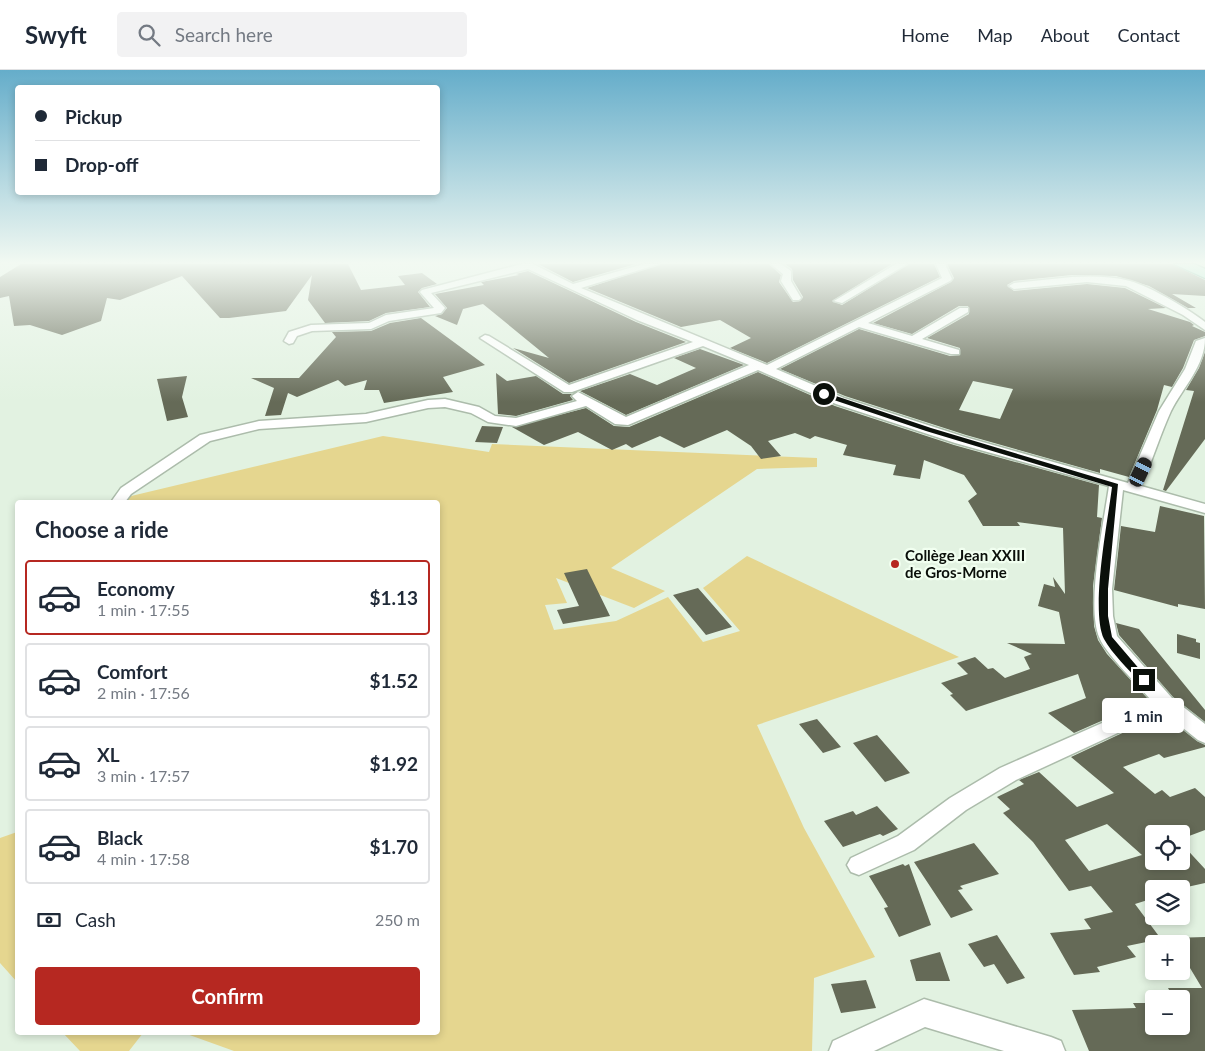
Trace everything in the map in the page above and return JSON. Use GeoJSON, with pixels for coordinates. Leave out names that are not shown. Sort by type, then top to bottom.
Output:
{"type":"FeatureCollection","features":[{"type":"Feature","properties":{"kind":"street"},"geometry":{"type":"LineString","coordinates":[[289,341],[293,334],[311,328],[371,326],[386,318],[438,310]]}},
{"type":"Feature","properties":{"kind":"street"},"geometry":{"type":"LineString","coordinates":[[623,310],[704,342],[761,368],[870,411],[1124,488],[1205,509]]}},
{"type":"Feature","properties":{"kind":"street"},"geometry":{"type":"LineString","coordinates":[[485,338],[587,402],[620,421],[628,421],[761,368],[889,310]]}},
{"type":"Feature","properties":{"kind":"street"},"geometry":{"type":"LineString","coordinates":[[912,340],[964,310]]}},
{"type":"Feature","properties":{"kind":"street"},"geometry":{"type":"LineString","coordinates":[[1179,310],[1205,327]]}},
{"type":"Feature","properties":{"kind":"street"},"geometry":{"type":"LineString","coordinates":[[857,323],[955,352]]}},
{"type":"Feature","properties":{"kind":"street"},"geometry":{"type":"LineString","coordinates":[[1205,341],[1201,341],[1191,369],[1165,411],[1149,454],[1124,488],[1104,589],[1104,616],[1108,638],[1164,703],[1205,735]]}},
{"type":"Feature","properties":{"kind":"street"},"geometry":{"type":"LineString","coordinates":[[568,389],[704,342]]}},
{"type":"Feature","properties":{"kind":"street"},"geometry":{"type":"LineString","coordinates":[[119,500],[126,491],[205,438],[259,425],[366,418],[428,404],[445,403],[476,410],[497,420],[516,422],[587,402]]}},
{"type":"Feature","properties":{"kind":"street"},"geometry":{"type":"LineString","coordinates":[[859,865],[906,843],[958,804],[1008,774],[1164,703]]}},
{"type":"Feature","properties":{"kind":"street"},"geometry":{"type":"LineString","coordinates":[[843,1051],[924,1013],[1052,1051]]}},
{"type":"Feature","properties":{"kind":"shaded area"},"geometry":{"type":"Polygon","coordinates":[[[383,436],[489,452],[492,444],[817,458],[817,467],[757,469],[611,568],[665,591],[634,608],[556,578],[567,603],[545,605],[554,630],[616,621],[668,597],[703,642],[740,631],[703,588],[747,556],[959,657],[757,725],[804,828],[875,957],[814,978],[812,1051],[234,1051],[190,1035],[440,1035],[440,500],[126,500],[127,497],[383,436]]]}},
{"type":"Feature","properties":{"kind":"shaded area"},"geometry":{"type":"Polygon","coordinates":[[[15,833],[15,980],[0,963],[0,838],[15,833]]]}},
{"type":"Feature","properties":{"kind":"shaded area"},"geometry":{"type":"Polygon","coordinates":[[[65,1035],[141,1035],[129,1051],[80,1051],[65,1035]]]}},
{"type":"Feature","properties":{"kind":"building"},"geometry":{"type":"Polygon","coordinates":[[[11,310],[104,310],[101,321],[62,335],[30,325],[14,326],[11,310]]]}},
{"type":"Feature","properties":{"kind":"building"},"geometry":{"type":"Polygon","coordinates":[[[213,310],[287,310],[286,311],[220,318],[213,310]]]}},
{"type":"Feature","properties":{"kind":"building"},"geometry":{"type":"Polygon","coordinates":[[[315,310],[410,310],[386,313],[369,321],[325,323],[315,310]]]}},
{"type":"Feature","properties":{"kind":"building"},"geometry":{"type":"Polygon","coordinates":[[[446,310],[463,310],[457,325],[435,316],[442,314],[446,310]]]}},
{"type":"Feature","properties":{"kind":"building"},"geometry":{"type":"Polygon","coordinates":[[[490,310],[610,310],[686,342],[569,383],[513,348],[549,358],[490,310]]]}},
{"type":"Feature","properties":{"kind":"building"},"geometry":{"type":"Polygon","coordinates":[[[639,310],[874,310],[767,363],[730,348],[751,338],[720,320],[681,327],[639,310]]]}},
{"type":"Feature","properties":{"kind":"building"},"geometry":{"type":"Polygon","coordinates":[[[898,310],[953,310],[912,334],[873,323],[898,310]]]}},
{"type":"Feature","properties":{"kind":"building"},"geometry":{"type":"Polygon","coordinates":[[[968,310],[1151,310],[1190,322],[1194,325],[1192,326],[1205,332],[1205,336],[1194,340],[1183,368],[1172,387],[1164,385],[1157,410],[1129,477],[1100,469],[1100,473],[966,435],[845,396],[780,369],[859,329],[950,356],[960,355],[960,348],[927,338],[969,314],[968,310]],[[973,381],[959,410],[1000,419],[1013,389],[973,381]]]}},
{"type":"Feature","properties":{"kind":"building"},"geometry":{"type":"Polygon","coordinates":[[[421,318],[485,365],[443,377],[453,392],[384,403],[379,390],[364,390],[367,380],[345,386],[338,380],[297,397],[288,393],[281,415],[265,416],[274,388],[251,378],[299,378],[336,337],[332,332],[371,331],[390,323],[421,318]]]}},
{"type":"Feature","properties":{"kind":"building"},"geometry":{"type":"Polygon","coordinates":[[[700,349],[744,365],[626,415],[580,391],[630,374],[657,385],[696,368],[674,358],[700,349]]]}},
{"type":"Feature","properties":{"kind":"building"},"geometry":{"type":"Polygon","coordinates":[[[1205,352],[1205,439],[1166,491],[1163,490],[1194,391],[1186,390],[1199,368],[1205,352]]]}},
{"type":"Feature","properties":{"kind":"building"},"geometry":{"type":"Polygon","coordinates":[[[758,372],[835,406],[954,445],[1099,485],[1097,517],[1102,518],[1093,586],[1094,626],[1098,640],[1107,654],[1149,700],[1074,733],[1048,713],[1086,698],[1078,674],[966,711],[950,695],[953,694],[941,683],[968,674],[957,663],[975,657],[988,669],[993,668],[1005,678],[1030,669],[1024,657],[1032,654],[1007,643],[1065,644],[1059,612],[1038,606],[1044,584],[1055,587],[1053,577],[1065,594],[1063,528],[1017,522],[1020,526],[983,526],[968,501],[977,494],[964,475],[924,460],[920,479],[893,475],[896,465],[843,455],[847,445],[815,436],[810,439],[795,433],[768,441],[781,456],[761,459],[751,446],[727,430],[684,448],[660,436],[632,448],[626,444],[612,450],[578,432],[544,445],[512,427],[586,408],[614,426],[629,427],[758,372]]]}},
{"type":"Feature","properties":{"kind":"building"},"geometry":{"type":"Polygon","coordinates":[[[496,373],[507,381],[536,376],[563,394],[572,394],[570,396],[573,400],[516,416],[498,414],[496,373]]]}},
{"type":"Feature","properties":{"kind":"building"},"geometry":{"type":"Polygon","coordinates":[[[187,376],[182,397],[188,417],[167,421],[157,379],[187,376]]]}},
{"type":"Feature","properties":{"kind":"building"},"geometry":{"type":"Polygon","coordinates":[[[482,426],[503,427],[497,443],[475,442],[482,426]]]}},
{"type":"Feature","properties":{"kind":"building"},"geometry":{"type":"Polygon","coordinates":[[[1160,506],[1204,516],[1205,609],[1178,604],[1178,607],[1114,590],[1121,526],[1155,532],[1160,506]]]}},
{"type":"Feature","properties":{"kind":"building"},"geometry":{"type":"Polygon","coordinates":[[[587,569],[610,616],[563,624],[557,610],[579,606],[564,573],[587,569]]]}},
{"type":"Feature","properties":{"kind":"building"},"geometry":{"type":"Polygon","coordinates":[[[698,588],[732,627],[706,635],[673,595],[698,588]]]}},
{"type":"Feature","properties":{"kind":"building"},"geometry":{"type":"Polygon","coordinates":[[[1116,623],[1139,629],[1205,710],[1205,722],[1173,697],[1119,635],[1116,623]]]}},
{"type":"Feature","properties":{"kind":"building"},"geometry":{"type":"Polygon","coordinates":[[[1177,634],[1196,639],[1196,642],[1200,643],[1200,659],[1177,653],[1177,634]]]}},
{"type":"Feature","properties":{"kind":"building"},"geometry":{"type":"Polygon","coordinates":[[[1163,714],[1197,741],[1205,745],[1205,747],[1164,758],[1159,754],[1123,767],[1155,794],[1162,790],[1170,797],[1195,788],[1205,797],[1205,830],[1190,836],[1190,825],[1145,825],[1145,870],[1190,870],[1190,853],[1205,869],[1205,883],[1190,886],[1190,880],[1145,880],[1145,901],[1135,904],[1145,917],[1145,925],[1151,925],[1158,935],[1145,935],[1145,942],[1127,946],[1136,957],[1097,967],[1100,972],[1074,975],[1050,933],[1091,929],[1084,919],[1113,912],[1091,886],[1069,891],[1033,842],[1003,813],[1010,809],[997,797],[1024,784],[1019,780],[1039,772],[1077,807],[1114,793],[1071,757],[1163,714]],[[1107,824],[1065,840],[1089,871],[1142,855],[1107,824]]]}},
{"type":"Feature","properties":{"kind":"building"},"geometry":{"type":"Polygon","coordinates":[[[817,719],[841,747],[823,753],[799,724],[817,719]]]}},
{"type":"Feature","properties":{"kind":"building"},"geometry":{"type":"Polygon","coordinates":[[[877,735],[910,773],[885,782],[853,743],[877,735]]]}},
{"type":"Feature","properties":{"kind":"building"},"geometry":{"type":"Polygon","coordinates":[[[877,806],[898,829],[883,836],[880,834],[843,847],[824,821],[853,811],[856,815],[877,806]]]}},
{"type":"Feature","properties":{"kind":"building"},"geometry":{"type":"Polygon","coordinates":[[[974,843],[999,874],[960,886],[963,889],[958,890],[973,910],[951,918],[914,862],[974,843]]]}},
{"type":"Feature","properties":{"kind":"building"},"geometry":{"type":"Polygon","coordinates":[[[903,864],[905,866],[909,864],[931,925],[899,937],[884,908],[888,907],[869,876],[903,864]]]}},
{"type":"Feature","properties":{"kind":"building"},"geometry":{"type":"Polygon","coordinates":[[[997,935],[1025,978],[1007,984],[994,964],[984,967],[968,944],[997,935]]]}},
{"type":"Feature","properties":{"kind":"building"},"geometry":{"type":"Polygon","coordinates":[[[1190,937],[1205,937],[1205,1051],[1089,1051],[1072,1010],[1136,1008],[1133,1003],[1145,1003],[1145,1035],[1190,1035],[1190,990],[1169,990],[1168,988],[1202,988],[1190,968],[1190,937]]]}},
{"type":"Feature","properties":{"kind":"building"},"geometry":{"type":"Polygon","coordinates":[[[940,952],[950,981],[916,981],[910,960],[940,952]]]}},
{"type":"Feature","properties":{"kind":"building"},"geometry":{"type":"Polygon","coordinates":[[[866,980],[876,1008],[841,1013],[831,984],[866,980]]]}},
{"type":"Feature","properties":{"kind":"place","name":"Collège Jean XXIII de Gros-Morne"},"geometry":{"type":"Point","coordinates":[895,564]}},
{"type":"Feature","properties":{"kind":"route"},"geometry":{"type":"LineString","coordinates":[[824,394],[929,430],[1116,486],[1104,589],[1104,616],[1108,638],[1144,680]]}}]}
